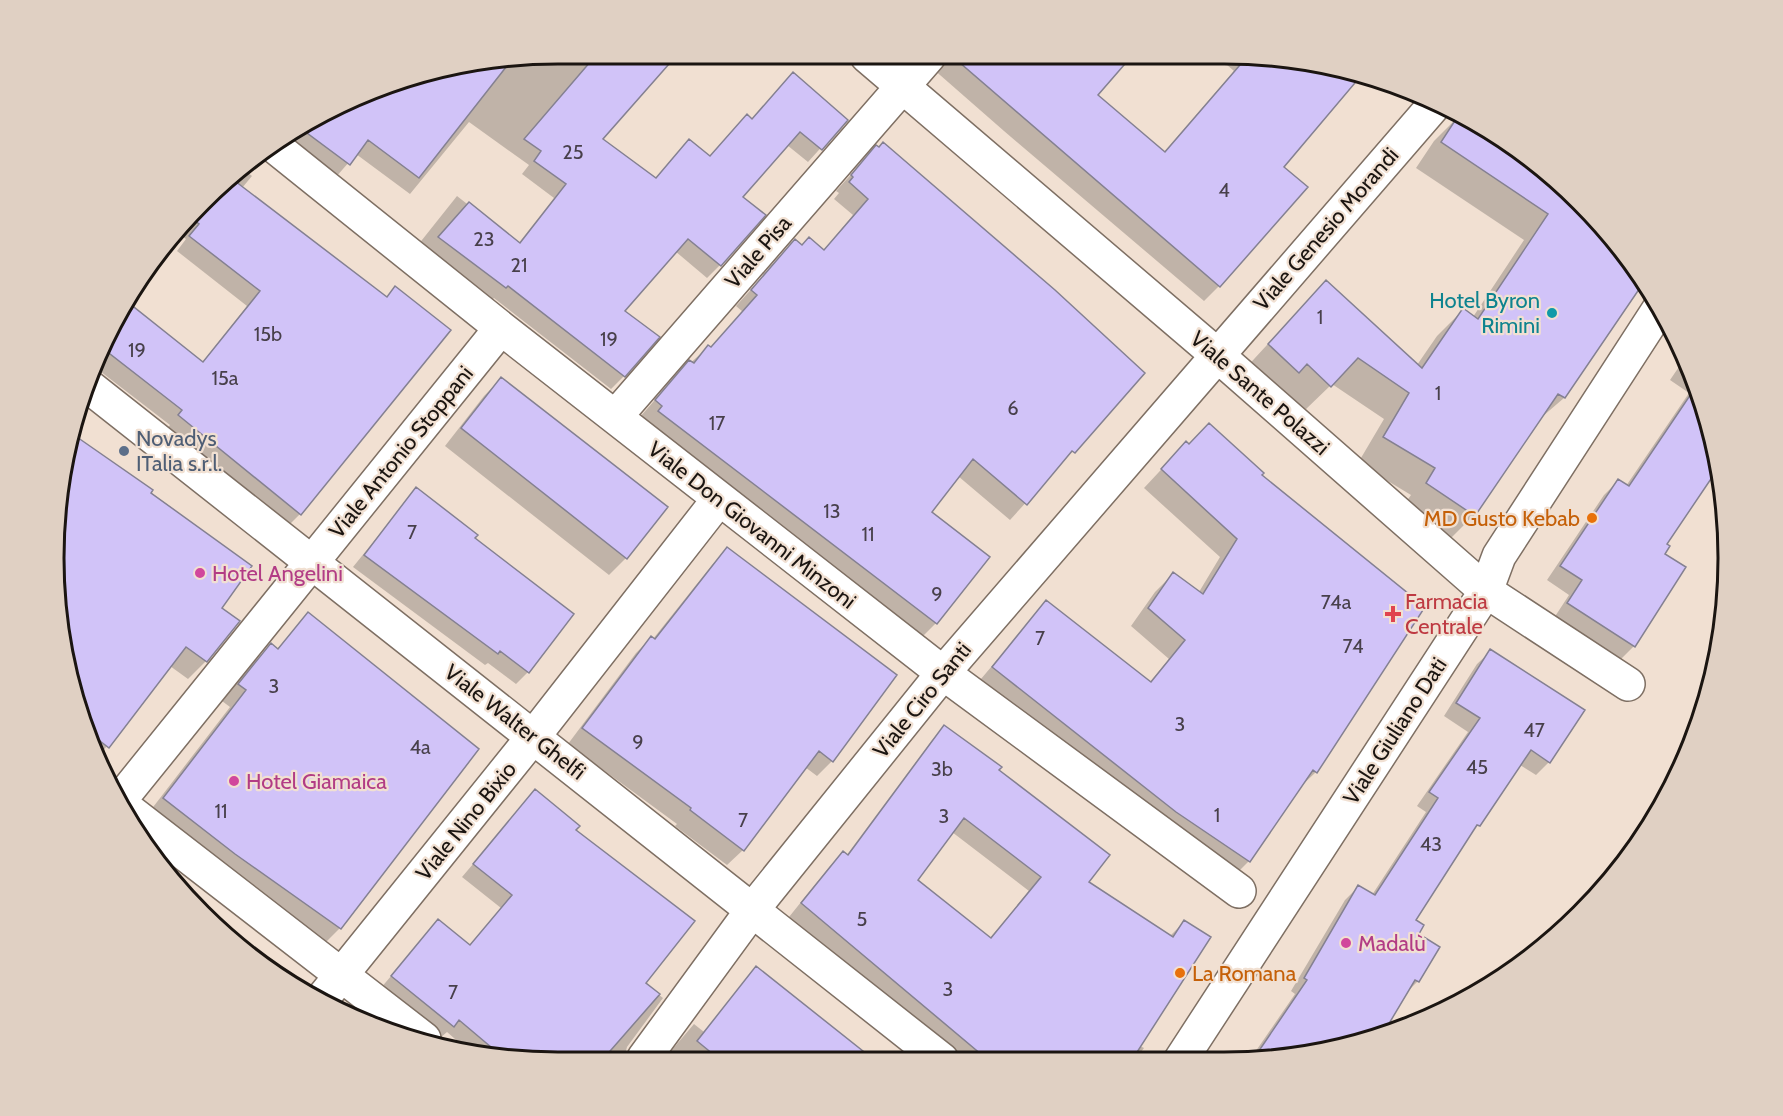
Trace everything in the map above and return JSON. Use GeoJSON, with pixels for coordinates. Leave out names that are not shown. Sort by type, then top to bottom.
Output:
{"type":"FeatureCollection","features":[{"type":"Feature","properties":{"kind":"street","name":"Viale Sante Polazzi"},"geometry":{"type":"LineString","coordinates":[[876,64],[1216,354],[1486,591],[1628,684]]}},
{"type":"Feature","properties":{"kind":"street"},"geometry":{"type":"LineString","coordinates":[[901,87],[922,64]]}},
{"type":"Feature","properties":{"kind":"street","name":"Viale Pisa"},"geometry":{"type":"LineString","coordinates":[[615,417],[901,87]]}},
{"type":"Feature","properties":{"kind":"street","name":"Viale Genesio Morandi"},"geometry":{"type":"LineString","coordinates":[[1216,354],[1430,109]]}},
{"type":"Feature","properties":{"kind":"street","name":"Viale Don Giovanni Minzoni"},"geometry":{"type":"LineString","coordinates":[[280,151],[718,499],[943,673],[1239,891]]}},
{"type":"Feature","properties":{"kind":"street","name":"Viale Giuliano Dati"},"geometry":{"type":"LineString","coordinates":[[1185,1052],[1486,591],[1499,556],[1655,316]]}},
{"type":"Feature","properties":{"kind":"street","name":"Viale Antonio Stoppani"},"geometry":{"type":"LineString","coordinates":[[125,794],[501,328]]}},
{"type":"Feature","properties":{"kind":"street","name":"Viale Ciro Santi"},"geometry":{"type":"LineString","coordinates":[[648,1052],[753,909],[943,673],[1216,354]]}},
{"type":"Feature","properties":{"kind":"street","name":"Viale Walter Ghelfi"},"geometry":{"type":"LineString","coordinates":[[94,391],[932,1052]]}},
{"type":"Feature","properties":{"kind":"street","name":"Viale Nino Bixio"},"geometry":{"type":"LineString","coordinates":[[332,987],[533,737],[718,499]]}},
{"type":"Feature","properties":{"kind":"street"},"geometry":{"type":"LineString","coordinates":[[142,822],[332,987],[400,1025]]}},
{"type":"Feature","properties":{"kind":"building"},"geometry":{"type":"Polygon","coordinates":[[[588,64],[669,64],[603,139],[656,178],[689,139],[710,156],[747,114],[752,119],[793,72],[848,120],[822,150],[800,132],[743,197],[766,215],[721,266],[688,239],[625,311],[660,337],[625,377],[508,286],[506,288],[438,237],[469,202],[520,243],[566,184],[534,161],[541,151],[524,139],[588,64]]]}},
{"type":"Feature","properties":{"kind":"building"},"geometry":{"type":"Polygon","coordinates":[[[961,64],[1125,64],[1098,95],[1165,152],[1240,65],[1289,69],[1356,82],[1284,167],[1308,187],[1220,287],[961,64]]]}},
{"type":"Feature","properties":{"kind":"building"},"geometry":{"type":"Polygon","coordinates":[[[505,68],[419,178],[368,140],[350,165],[307,133],[340,115],[399,91],[462,74],[505,68]]]}},
{"type":"Feature","properties":{"kind":"building","name":"Hotel Byron Rimini"},"geometry":{"type":"Polygon","coordinates":[[[1455,121],[1525,166],[1574,209],[1617,258],[1639,290],[1565,398],[1558,394],[1475,516],[1426,483],[1435,468],[1383,437],[1409,393],[1358,358],[1331,387],[1307,364],[1299,373],[1268,344],[1326,280],[1422,368],[1463,308],[1478,319],[1548,214],[1441,142],[1455,121]]]}},
{"type":"Feature","properties":{"kind":"building"},"geometry":{"type":"Polygon","coordinates":[[[883,142],[1055,290],[1145,373],[1075,453],[1072,451],[1027,505],[973,459],[932,512],[990,557],[937,624],[658,411],[662,406],[655,400],[689,360],[694,363],[708,345],[711,347],[757,295],[751,290],[795,239],[802,245],[809,237],[824,250],[868,199],[849,182],[853,177],[851,175],[876,145],[879,147],[883,142]]]}},
{"type":"Feature","properties":{"kind":"building"},"geometry":{"type":"Polygon","coordinates":[[[238,183],[387,297],[395,286],[451,330],[301,515],[178,415],[182,410],[109,353],[134,307],[203,362],[260,291],[189,236],[199,224],[197,222],[209,209],[238,183]]]}},
{"type":"Feature","properties":{"kind":"building"},"geometry":{"type":"Polygon","coordinates":[[[501,377],[668,507],[627,559],[461,428],[501,377]]]}},
{"type":"Feature","properties":{"kind":"building"},"geometry":{"type":"Polygon","coordinates":[[[1690,395],[1702,430],[1712,478],[1667,544],[1670,546],[1665,554],[1686,567],[1635,647],[1567,603],[1582,580],[1560,566],[1618,479],[1629,486],[1690,395]]]}},
{"type":"Feature","properties":{"kind":"building"},"geometry":{"type":"Polygon","coordinates":[[[1209,423],[1264,473],[1262,475],[1425,607],[1317,773],[1313,770],[1250,862],[1176,812],[992,667],[1046,600],[1151,682],[1185,640],[1148,608],[1173,572],[1203,594],[1237,539],[1161,469],[1186,441],[1189,444],[1209,423]]]}},
{"type":"Feature","properties":{"kind":"building"},"geometry":{"type":"Polygon","coordinates":[[[79,439],[153,490],[151,493],[252,566],[222,608],[240,621],[207,662],[186,647],[109,748],[100,741],[81,686],[69,622],[64,558],[69,494],[79,439]]]}},
{"type":"Feature","properties":{"kind":"building"},"geometry":{"type":"Polygon","coordinates":[[[416,487],[478,535],[475,538],[574,614],[529,673],[500,651],[498,654],[364,555],[416,487]]]}},
{"type":"Feature","properties":{"kind":"building"},"geometry":{"type":"Polygon","coordinates":[[[727,547],[897,675],[833,762],[819,751],[744,851],[690,810],[691,808],[582,728],[651,636],[655,639],[727,547]]]}},
{"type":"Feature","properties":{"kind":"building"},"geometry":{"type":"Polygon","coordinates":[[[308,612],[479,749],[341,929],[235,854],[163,798],[246,690],[238,684],[271,643],[278,649],[308,612]]]}},
{"type":"Feature","properties":{"kind":"building"},"geometry":{"type":"Polygon","coordinates":[[[1490,649],[1585,710],[1550,763],[1531,750],[1480,826],[1477,825],[1416,920],[1424,925],[1419,934],[1440,947],[1419,982],[1415,980],[1389,1023],[1353,1035],[1321,1042],[1260,1050],[1307,980],[1304,978],[1358,885],[1375,895],[1438,798],[1429,792],[1480,718],[1456,703],[1490,649]]]}},
{"type":"Feature","properties":{"kind":"building"},"geometry":{"type":"Polygon","coordinates":[[[944,725],[1002,767],[999,770],[1110,855],[1089,882],[1173,937],[1184,920],[1211,937],[1137,1052],[978,1052],[801,903],[843,851],[848,855],[944,725]],[[964,818],[918,880],[991,938],[1041,877],[964,818]]]}},
{"type":"Feature","properties":{"kind":"building"},"geometry":{"type":"Polygon","coordinates":[[[535,789],[580,826],[576,830],[695,921],[646,983],[660,994],[609,1052],[558,1052],[490,1046],[459,1020],[454,1027],[391,976],[438,919],[470,945],[512,895],[473,864],[535,789]]]}},
{"type":"Feature","properties":{"kind":"building"},"geometry":{"type":"Polygon","coordinates":[[[756,966],[864,1052],[710,1052],[697,1041],[756,966]]]}},
{"type":"Feature","properties":{"kind":"place","name":"Hotel Byron Rimini"},"geometry":{"type":"Point","coordinates":[1552,313]}},
{"type":"Feature","properties":{"kind":"place","name":"Novadys ITalia s.r.l."},"geometry":{"type":"Point","coordinates":[124,451]}},
{"type":"Feature","properties":{"kind":"place","name":"MD Gusto Kebab"},"geometry":{"type":"Point","coordinates":[1592,518]}},
{"type":"Feature","properties":{"kind":"place","name":"Hotel Angelini"},"geometry":{"type":"Point","coordinates":[200,573]}},
{"type":"Feature","properties":{"kind":"place","name":"Farmacia Centrale"},"geometry":{"type":"Point","coordinates":[1393,614]}},
{"type":"Feature","properties":{"kind":"place","name":"Hotel Giamaica"},"geometry":{"type":"Point","coordinates":[234,781]}},
{"type":"Feature","properties":{"kind":"place","name":"Madalù"},"geometry":{"type":"Point","coordinates":[1346,943]}},
{"type":"Feature","properties":{"kind":"place","name":"La Romana"},"geometry":{"type":"Point","coordinates":[1180,973]}}]}
